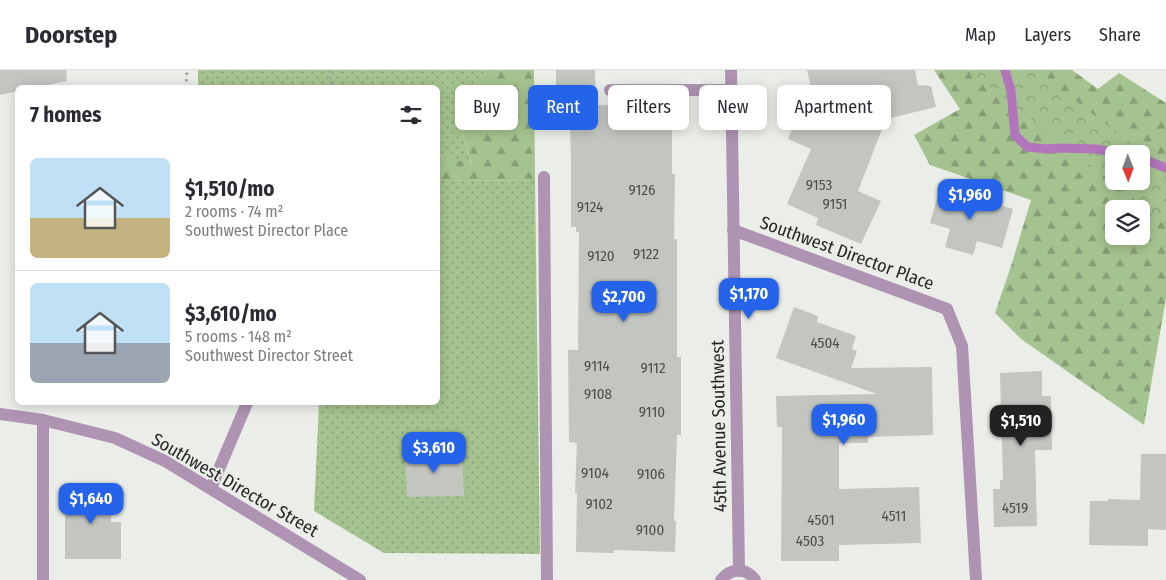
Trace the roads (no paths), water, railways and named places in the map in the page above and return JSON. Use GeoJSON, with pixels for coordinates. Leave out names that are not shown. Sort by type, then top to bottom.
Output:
{"type":"FeatureCollection","features":[{"type":"Feature","properties":{"kind":"street","name":"45th Avenue Southwest"},"geometry":{"type":"LineString","coordinates":[[731,70],[731,85]]}},
{"type":"Feature","properties":{"kind":"street","name":"45th Avenue Southwest"},"geometry":{"type":"LineString","coordinates":[[732,130],[739,571]]}},
{"type":"Feature","properties":{"kind":"street"},"geometry":{"type":"LineString","coordinates":[[544,177],[548,580]]}},
{"type":"Feature","properties":{"kind":"street","name":"Southwest Director Place"},"geometry":{"type":"LineString","coordinates":[[734,230],[948,309],[962,346],[976,580]]}},
{"type":"Feature","properties":{"kind":"street"},"geometry":{"type":"LineString","coordinates":[[211,488],[247,405]]}},
{"type":"Feature","properties":{"kind":"street","name":"Southwest Director Street"},"geometry":{"type":"LineString","coordinates":[[0,414],[43,420],[115,438],[165,461],[360,580]]}},
{"type":"Feature","properties":{"kind":"street"},"geometry":{"type":"LineString","coordinates":[[43,420],[44,580]]}},
{"type":"Feature","properties":{"kind":"street"},"geometry":{"type":"LineString","coordinates":[[721,580],[727,573],[734,571],[748,573],[755,580]]}},
{"type":"Feature","properties":{"kind":"waterway"},"geometry":{"type":"LineString","coordinates":[[1005,70],[1011,91],[1015,135],[1027,147],[1105,151]]}},
{"type":"Feature","properties":{"kind":"waterway"},"geometry":{"type":"LineString","coordinates":[[1150,162],[1166,168]]}}]}
